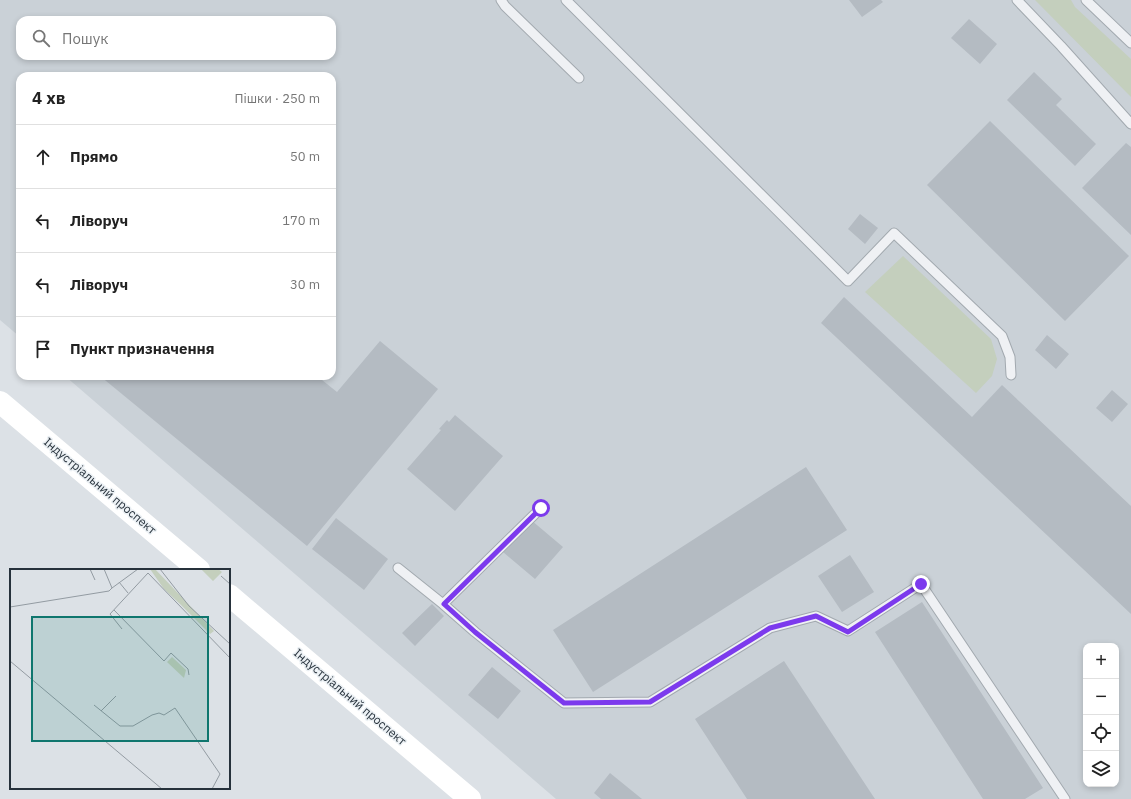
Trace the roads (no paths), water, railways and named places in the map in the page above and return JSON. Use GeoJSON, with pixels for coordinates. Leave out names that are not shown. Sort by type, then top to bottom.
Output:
{"type":"FeatureCollection","features":[{"type":"Feature","properties":{"kind":"street","name":"Індустріальний проспект"},"geometry":{"type":"LineString","coordinates":[[0,402],[198,569]]}},
{"type":"Feature","properties":{"kind":"street","name":"Індустріальний проспект"},"geometry":{"type":"LineString","coordinates":[[230,596],[470,799]]}},
{"type":"Feature","properties":{"kind":"lane"},"geometry":{"type":"LineString","coordinates":[[501,0],[505,6],[579,78]]}},
{"type":"Feature","properties":{"kind":"lane"},"geometry":{"type":"LineString","coordinates":[[566,0],[848,281],[894,233],[1002,336],[1010,356],[1012,375]]}},
{"type":"Feature","properties":{"kind":"lane"},"geometry":{"type":"LineString","coordinates":[[1017,0],[1061,46],[1131,124]]}},
{"type":"Feature","properties":{"kind":"lane"},"geometry":{"type":"LineString","coordinates":[[1086,0],[1131,43]]}},
{"type":"Feature","properties":{"kind":"lane"},"geometry":{"type":"LineString","coordinates":[[444,604],[541,508]]}},
{"type":"Feature","properties":{"kind":"lane"},"geometry":{"type":"LineString","coordinates":[[398,568],[564,703],[650,702],[770,628],[816,616],[848,632],[921,584],[1065,799]]}}]}
